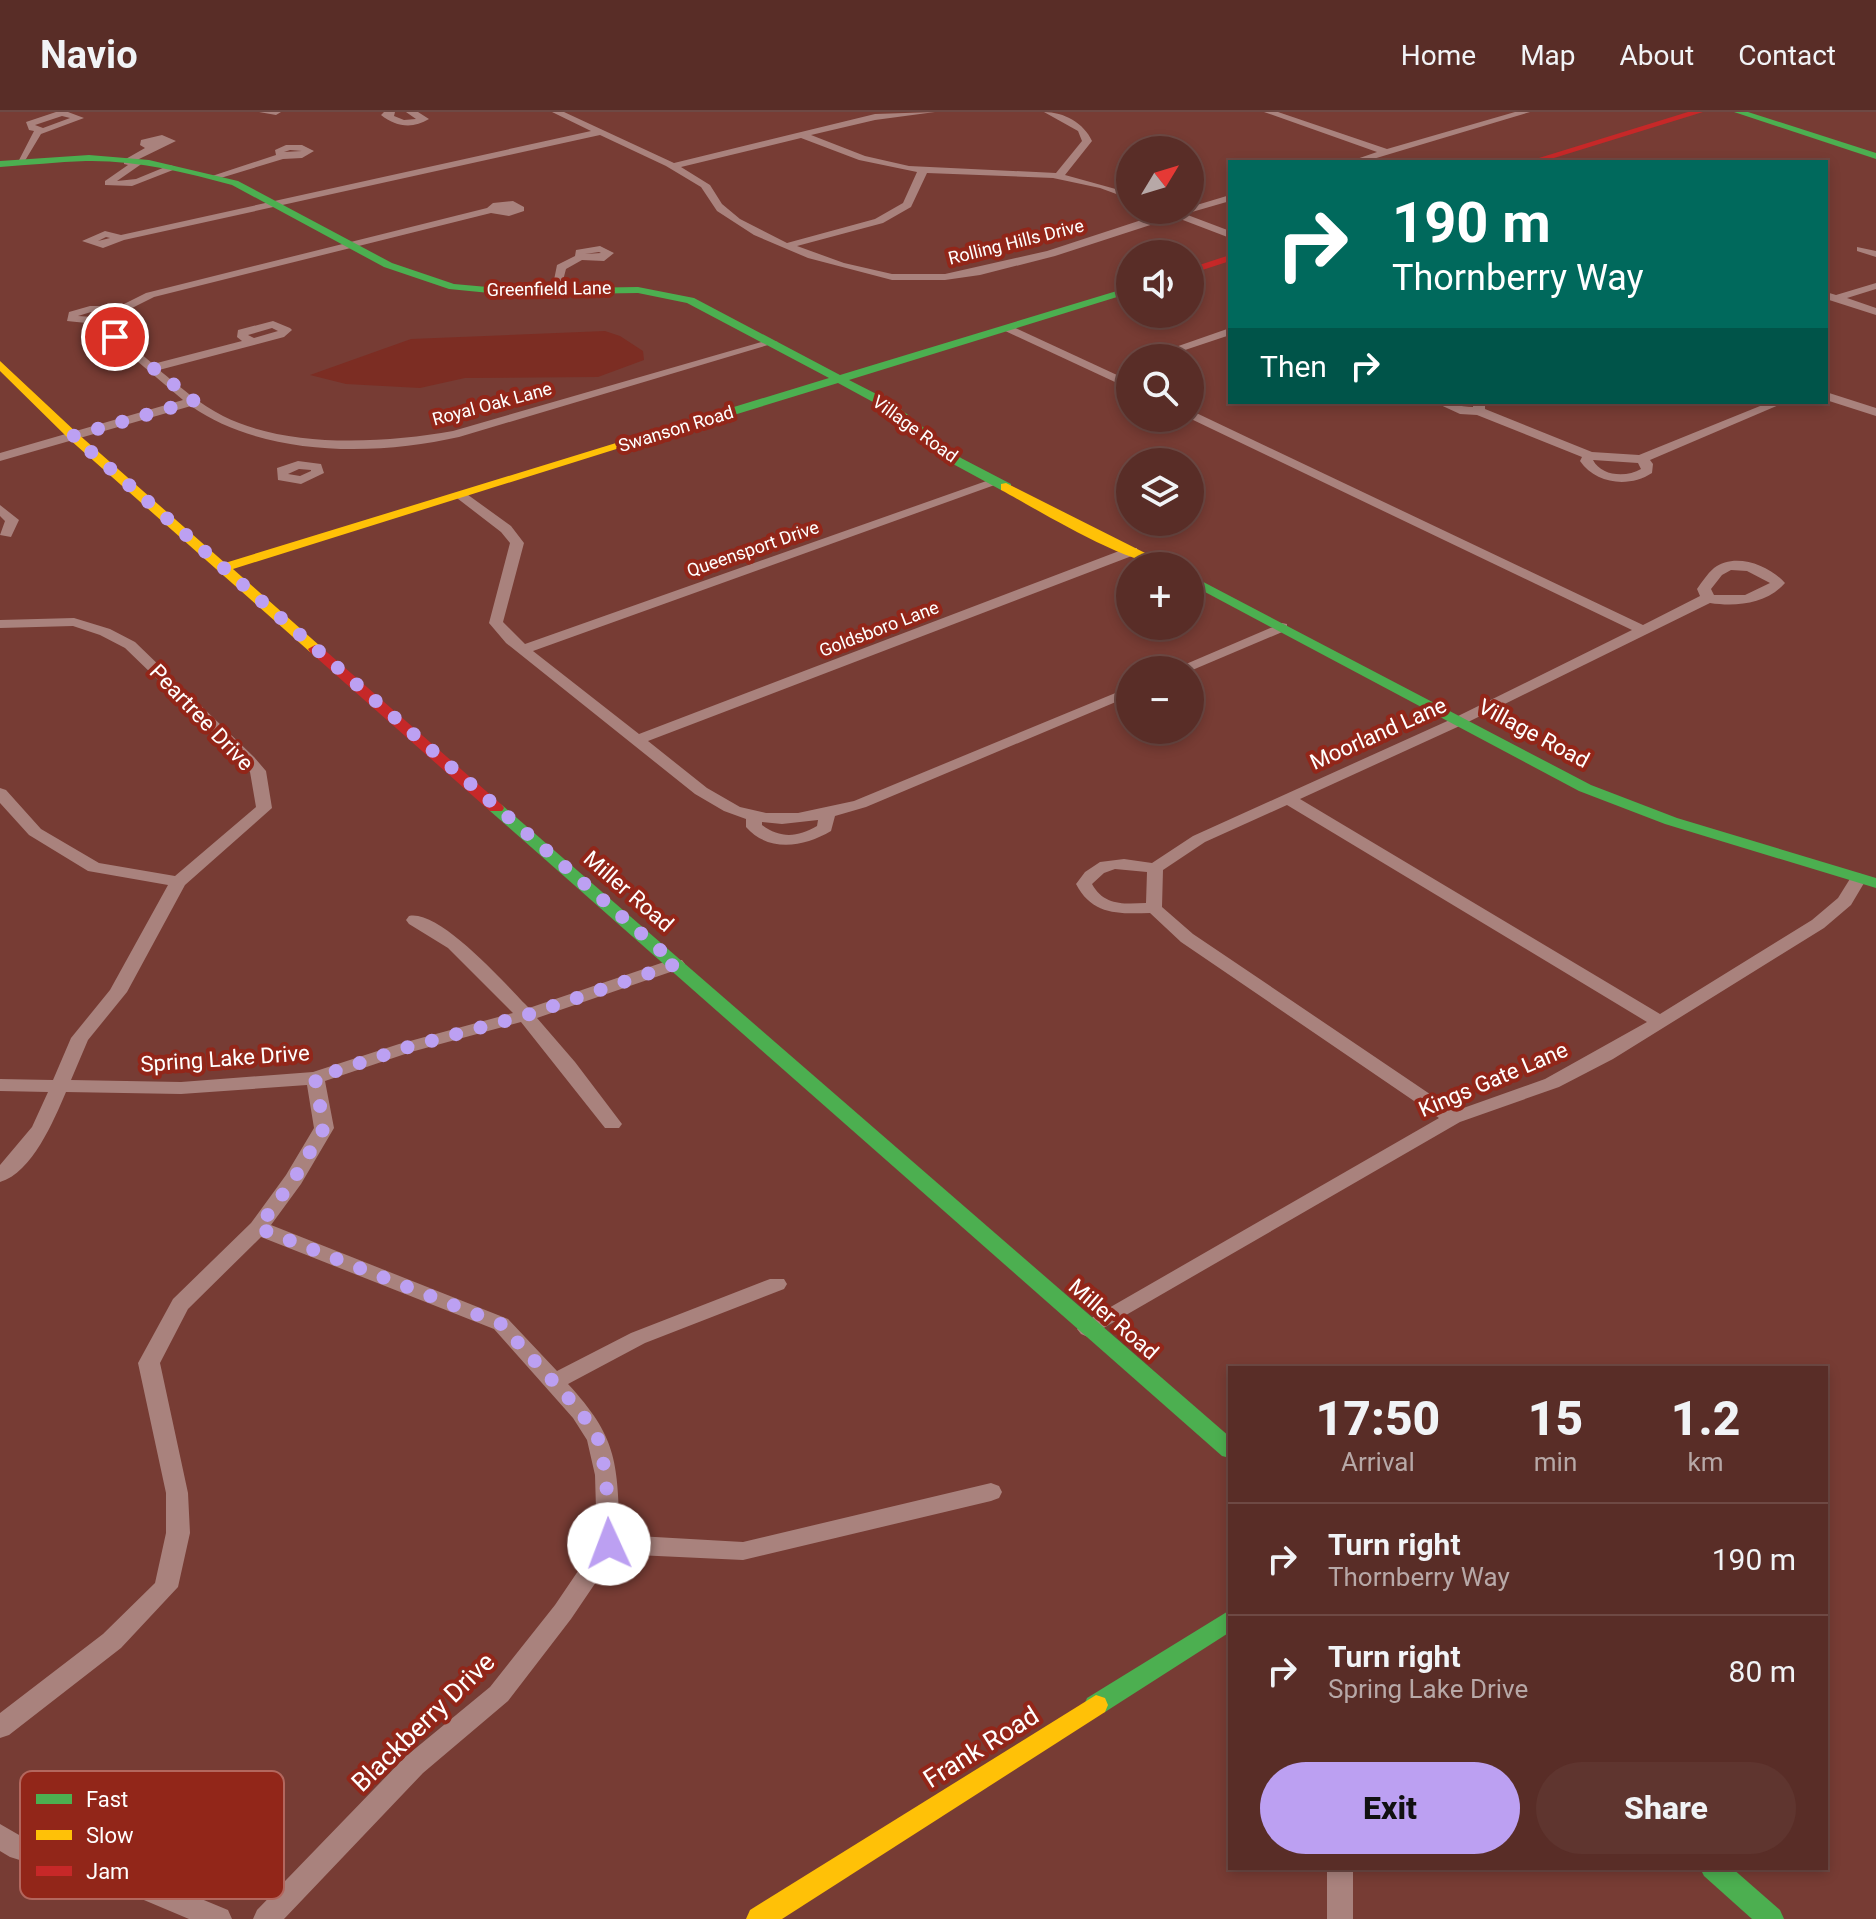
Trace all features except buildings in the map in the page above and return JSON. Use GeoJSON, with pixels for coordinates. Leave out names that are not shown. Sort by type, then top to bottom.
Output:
{"type":"FeatureCollection","features":[{"type":"Feature","properties":{"kind":"street"},"geometry":{"type":"LineString","coordinates":[[264,112],[276,112]]}},
{"type":"Feature","properties":{"kind":"street"},"geometry":{"type":"LineString","coordinates":[[390,112],[386,115],[396,122],[424,119],[411,112]]}},
{"type":"Feature","properties":{"kind":"street","name":"Rolling Hills Drive"},"geometry":{"type":"LineString","coordinates":[[557,112],[673,166],[708,187],[720,209],[787,246],[861,272],[911,279],[950,276],[1019,261],[1134,224]]}},
{"type":"Feature","properties":{"kind":"street"},"geometry":{"type":"LineString","coordinates":[[673,166],[875,117],[930,112]]}},
{"type":"Feature","properties":{"kind":"street"},"geometry":{"type":"LineString","coordinates":[[1049,112],[1082,129],[1087,141],[1060,174]]}},
{"type":"Feature","properties":{"kind":"street"},"geometry":{"type":"LineString","coordinates":[[1269,112],[1387,152]]}},
{"type":"Feature","properties":{"kind":"street"},"geometry":{"type":"LineString","coordinates":[[1360,160],[1525,112]]}},
{"type":"Feature","properties":{"kind":"street"},"geometry":{"type":"LineString","coordinates":[[1538,160],[1698,112]]}},
{"type":"Feature","properties":{"kind":"street"},"geometry":{"type":"LineString","coordinates":[[1739,112],[1876,156]]}},
{"type":"Feature","properties":{"kind":"street"},"geometry":{"type":"LineString","coordinates":[[6,163],[28,147],[38,132],[43,131]]}},
{"type":"Feature","properties":{"kind":"street"},"geometry":{"type":"LineString","coordinates":[[121,238],[601,132]]}},
{"type":"Feature","properties":{"kind":"street"},"geometry":{"type":"LineString","coordinates":[[802,135],[853,155],[923,170],[1013,170],[1060,174],[1116,192]]}},
{"type":"Feature","properties":{"kind":"street"},"geometry":{"type":"LineString","coordinates":[[153,147],[108,183],[122,186],[139,183],[170,168]]}},
{"type":"Feature","properties":{"kind":"street"},"geometry":{"type":"LineString","coordinates":[[473,162],[460,152],[482,149],[497,156]]}},
{"type":"Feature","properties":{"kind":"street"},"geometry":{"type":"LineString","coordinates":[[214,177],[282,156]]}},
{"type":"Feature","properties":{"kind":"street","name":"Greenfield Lane"},"geometry":{"type":"LineString","coordinates":[[6,163],[132,163],[214,177],[235,183],[395,269],[442,285],[485,291],[630,288],[667,293],[690,300],[838,379]]}},
{"type":"Feature","properties":{"kind":"street"},"geometry":{"type":"LineString","coordinates":[[787,246],[879,221],[907,205],[923,170]]}},
{"type":"Feature","properties":{"kind":"street","name":"Rolling Hills Drive"},"geometry":{"type":"LineString","coordinates":[[1204,206],[1228,199]]}},
{"type":"Feature","properties":{"kind":"street"},"geometry":{"type":"LineString","coordinates":[[122,309],[81,310],[71,319],[111,322],[122,309],[150,295],[491,210]]}},
{"type":"Feature","properties":{"kind":"street"},"geometry":{"type":"LineString","coordinates":[[1202,224],[1228,234]]}},
{"type":"Feature","properties":{"kind":"street"},"geometry":{"type":"LineString","coordinates":[[1861,249],[1876,254]]}},
{"type":"Feature","properties":{"kind":"street"},"geometry":{"type":"LineString","coordinates":[[556,288],[561,267],[580,257]]}},
{"type":"Feature","properties":{"kind":"street"},"geometry":{"type":"LineString","coordinates":[[1204,266],[1228,259]]}},
{"type":"Feature","properties":{"kind":"street"},"geometry":{"type":"LineString","coordinates":[[1830,298],[1876,286]]}},
{"type":"Feature","properties":{"kind":"street","name":"Swanson Road"},"geometry":{"type":"LineString","coordinates":[[223,568],[1116,294]]}},
{"type":"Feature","properties":{"kind":"street"},"geometry":{"type":"LineString","coordinates":[[1830,298],[1876,312]]}},
{"type":"Feature","properties":{"kind":"street","name":"Royal Oak Lane"},"geometry":{"type":"LineString","coordinates":[[111,322],[115,337],[194,401],[230,424],[325,440],[416,442],[455,434],[772,342]]}},
{"type":"Feature","properties":{"kind":"street"},"geometry":{"type":"LineString","coordinates":[[1007,328],[1116,374]]}},
{"type":"Feature","properties":{"kind":"street"},"geometry":{"type":"LineString","coordinates":[[1191,344],[1228,332]]}},
{"type":"Feature","properties":{"kind":"street"},"geometry":{"type":"LineString","coordinates":[[152,368],[252,342]]}},
{"type":"Feature","properties":{"kind":"street","name":"Miller Road"},"geometry":{"type":"LineString","coordinates":[[0,364],[73,436],[1088,1329],[1228,1448]]}},
{"type":"Feature","properties":{"kind":"street","name":"Village Road"},"geometry":{"type":"LineString","coordinates":[[838,379],[888,405],[957,461],[1089,532],[1132,551]]}},
{"type":"Feature","properties":{"kind":"street"},"geometry":{"type":"LineString","coordinates":[[1828,397],[1876,412]]}},
{"type":"Feature","properties":{"kind":"street"},"geometry":{"type":"LineString","coordinates":[[0,457],[194,401]]}},
{"type":"Feature","properties":{"kind":"street"},"geometry":{"type":"LineString","coordinates":[[1443,404],[1449,408],[1479,406],[1590,456],[1586,461],[1596,472],[1621,478],[1643,474],[1648,470],[1641,459],[1775,404]]}},
{"type":"Feature","properties":{"kind":"street"},"geometry":{"type":"LineString","coordinates":[[1204,421],[1641,629]]}},
{"type":"Feature","properties":{"kind":"street"},"geometry":{"type":"LineString","coordinates":[[306,464],[325,440]]}},
{"type":"Feature","properties":{"kind":"street","name":"Queensport Drive"},"geometry":{"type":"LineString","coordinates":[[521,650],[997,482]]}},
{"type":"Feature","properties":{"kind":"street"},"geometry":{"type":"LineString","coordinates":[[459,495],[506,529],[517,543],[496,623],[521,650],[701,791],[736,811],[754,815],[754,827],[766,837],[788,841],[810,838],[825,828],[827,815],[1116,697]]}},
{"type":"Feature","properties":{"kind":"street"},"geometry":{"type":"LineString","coordinates":[[0,509],[12,520],[6,534]]}},
{"type":"Feature","properties":{"kind":"street","name":"Goldsboro Lane"},"geometry":{"type":"LineString","coordinates":[[637,740],[1132,551]]}},
{"type":"Feature","properties":{"kind":"street","name":"Village Road"},"geometry":{"type":"LineString","coordinates":[[1204,586],[1585,788],[1629,807],[1868,880]]}},
{"type":"Feature","properties":{"kind":"street","name":"Moorland Lane"},"geometry":{"type":"LineString","coordinates":[[1155,868],[1199,839],[1459,721],[1708,598]]}},
{"type":"Feature","properties":{"kind":"street","name":"Peartree Drive"},"geometry":{"type":"LineString","coordinates":[[0,624],[74,622],[105,632],[130,645],[258,771],[264,808],[178,882],[118,992],[80,1038],[41,1129],[15,1163],[0,1175]]}},
{"type":"Feature","properties":{"kind":"street"},"geometry":{"type":"LineString","coordinates":[[1204,660],[1282,627]]}},
{"type":"Feature","properties":{"kind":"street"},"geometry":{"type":"LineString","coordinates":[[0,793],[35,832],[94,867],[178,882]]}},
{"type":"Feature","properties":{"kind":"street"},"geometry":{"type":"LineString","coordinates":[[1287,798],[1660,1022]]}},
{"type":"Feature","properties":{"kind":"street"},"geometry":{"type":"LineString","coordinates":[[1154,908],[1155,868],[1109,863],[1091,871],[1084,884],[1089,898],[1107,908],[1154,908],[1187,938],[1453,1118]]}},
{"type":"Feature","properties":{"kind":"street","name":"Kings Gate Lane"},"geometry":{"type":"LineString","coordinates":[[1088,1329],[1453,1118],[1552,1083],[1660,1022],[1826,919],[1868,880]]}},
{"type":"Feature","properties":{"kind":"street"},"geometry":{"type":"LineString","coordinates":[[415,920],[442,933],[527,1015],[569,1064],[612,1124]]}},
{"type":"Feature","properties":{"kind":"street","name":"Spring Lake Drive"},"geometry":{"type":"LineString","coordinates":[[0,1085],[181,1088],[315,1078],[405,1048],[527,1015],[676,964]]}},
{"type":"Feature","properties":{"kind":"street"},"geometry":{"type":"LineString","coordinates":[[0,1727],[112,1641],[166,1587],[178,1533],[177,1493],[149,1363],[180,1304],[258,1228],[294,1179],[324,1128],[315,1078]]}},
{"type":"Feature","properties":{"kind":"street"},"geometry":{"type":"LineString","coordinates":[[258,1228],[501,1324],[581,1412],[598,1439],[606,1475],[609,1544],[743,1551],[991,1492]]}},
{"type":"Feature","properties":{"kind":"street"},"geometry":{"type":"LineString","coordinates":[[554,1382],[638,1338],[777,1284]]}},
{"type":"Feature","properties":{"kind":"street","name":"Blackberry Drive"},"geometry":{"type":"LineString","coordinates":[[266,1919],[414,1765],[499,1694],[563,1612],[609,1544]]}},
{"type":"Feature","properties":{"kind":"street","name":"Frank Road"},"geometry":{"type":"LineString","coordinates":[[759,1919],[1228,1621]]}},
{"type":"Feature","properties":{"kind":"street"},"geometry":{"type":"LineString","coordinates":[[0,1836],[20,1849]]}},
{"type":"Feature","properties":{"kind":"street"},"geometry":{"type":"LineString","coordinates":[[1340,1870],[1340,1919]]}},
{"type":"Feature","properties":{"kind":"street"},"geometry":{"type":"LineString","coordinates":[[1715,1870],[1771,1919]]}},
{"type":"Feature","properties":{"kind":"street"},"geometry":{"type":"LineString","coordinates":[[172,1899],[219,1919]]}},
{"type":"Feature","properties":{"kind":"shaded area"},"geometry":{"type":"Polygon","coordinates":[[[605,331],[620,336],[643,351],[644,360],[598,377],[465,378],[420,388],[346,384],[310,375],[411,339],[605,331]]]}},
{"type":"Feature","properties":{"kind":"traffic: fast"},"geometry":{"type":"LineString","coordinates":[[1739,112],[1876,156]]}},
{"type":"Feature","properties":{"kind":"traffic: fast"},"geometry":{"type":"LineString","coordinates":[[0,164],[89,158],[149,163],[207,175],[235,183],[388,265],[453,287],[510,292],[638,290],[690,300],[888,405],[957,461],[1006,487]]}},
{"type":"Feature","properties":{"kind":"traffic: fast"},"geometry":{"type":"LineString","coordinates":[[620,446],[1116,294]]}},
{"type":"Feature","properties":{"kind":"traffic: fast"},"geometry":{"type":"LineString","coordinates":[[1204,586],[1585,788],[1671,821],[1876,883]]}},
{"type":"Feature","properties":{"kind":"traffic: fast"},"geometry":{"type":"LineString","coordinates":[[496,808],[1228,1448]]}},
{"type":"Feature","properties":{"kind":"traffic: fast"},"geometry":{"type":"LineString","coordinates":[[1096,1705],[1228,1621]]}},
{"type":"Feature","properties":{"kind":"traffic: fast"},"geometry":{"type":"LineString","coordinates":[[1715,1870],[1771,1919]]}},
{"type":"Feature","properties":{"kind":"traffic: slow"},"geometry":{"type":"LineString","coordinates":[[0,364],[73,436],[315,649]]}},
{"type":"Feature","properties":{"kind":"traffic: slow"},"geometry":{"type":"LineString","coordinates":[[223,568],[620,446]]}},
{"type":"Feature","properties":{"kind":"traffic: slow"},"geometry":{"type":"LineString","coordinates":[[1006,487],[1133,552]]}},
{"type":"Feature","properties":{"kind":"traffic: slow"},"geometry":{"type":"LineString","coordinates":[[759,1919],[1096,1705]]}},
{"type":"Feature","properties":{"kind":"traffic: jam"},"geometry":{"type":"LineString","coordinates":[[1538,160],[1698,112]]}},
{"type":"Feature","properties":{"kind":"traffic: jam"},"geometry":{"type":"LineString","coordinates":[[1204,266],[1228,259]]}},
{"type":"Feature","properties":{"kind":"traffic: jam"},"geometry":{"type":"LineString","coordinates":[[315,649],[496,808]]}},
{"type":"Feature","properties":{"kind":"route"},"geometry":{"type":"LineString","coordinates":[[115,337],[194,401],[73,436],[676,964],[527,1015],[405,1048],[315,1078],[324,1128],[294,1179],[258,1228],[501,1324],[581,1412],[598,1439],[606,1475],[609,1544]]}}]}
